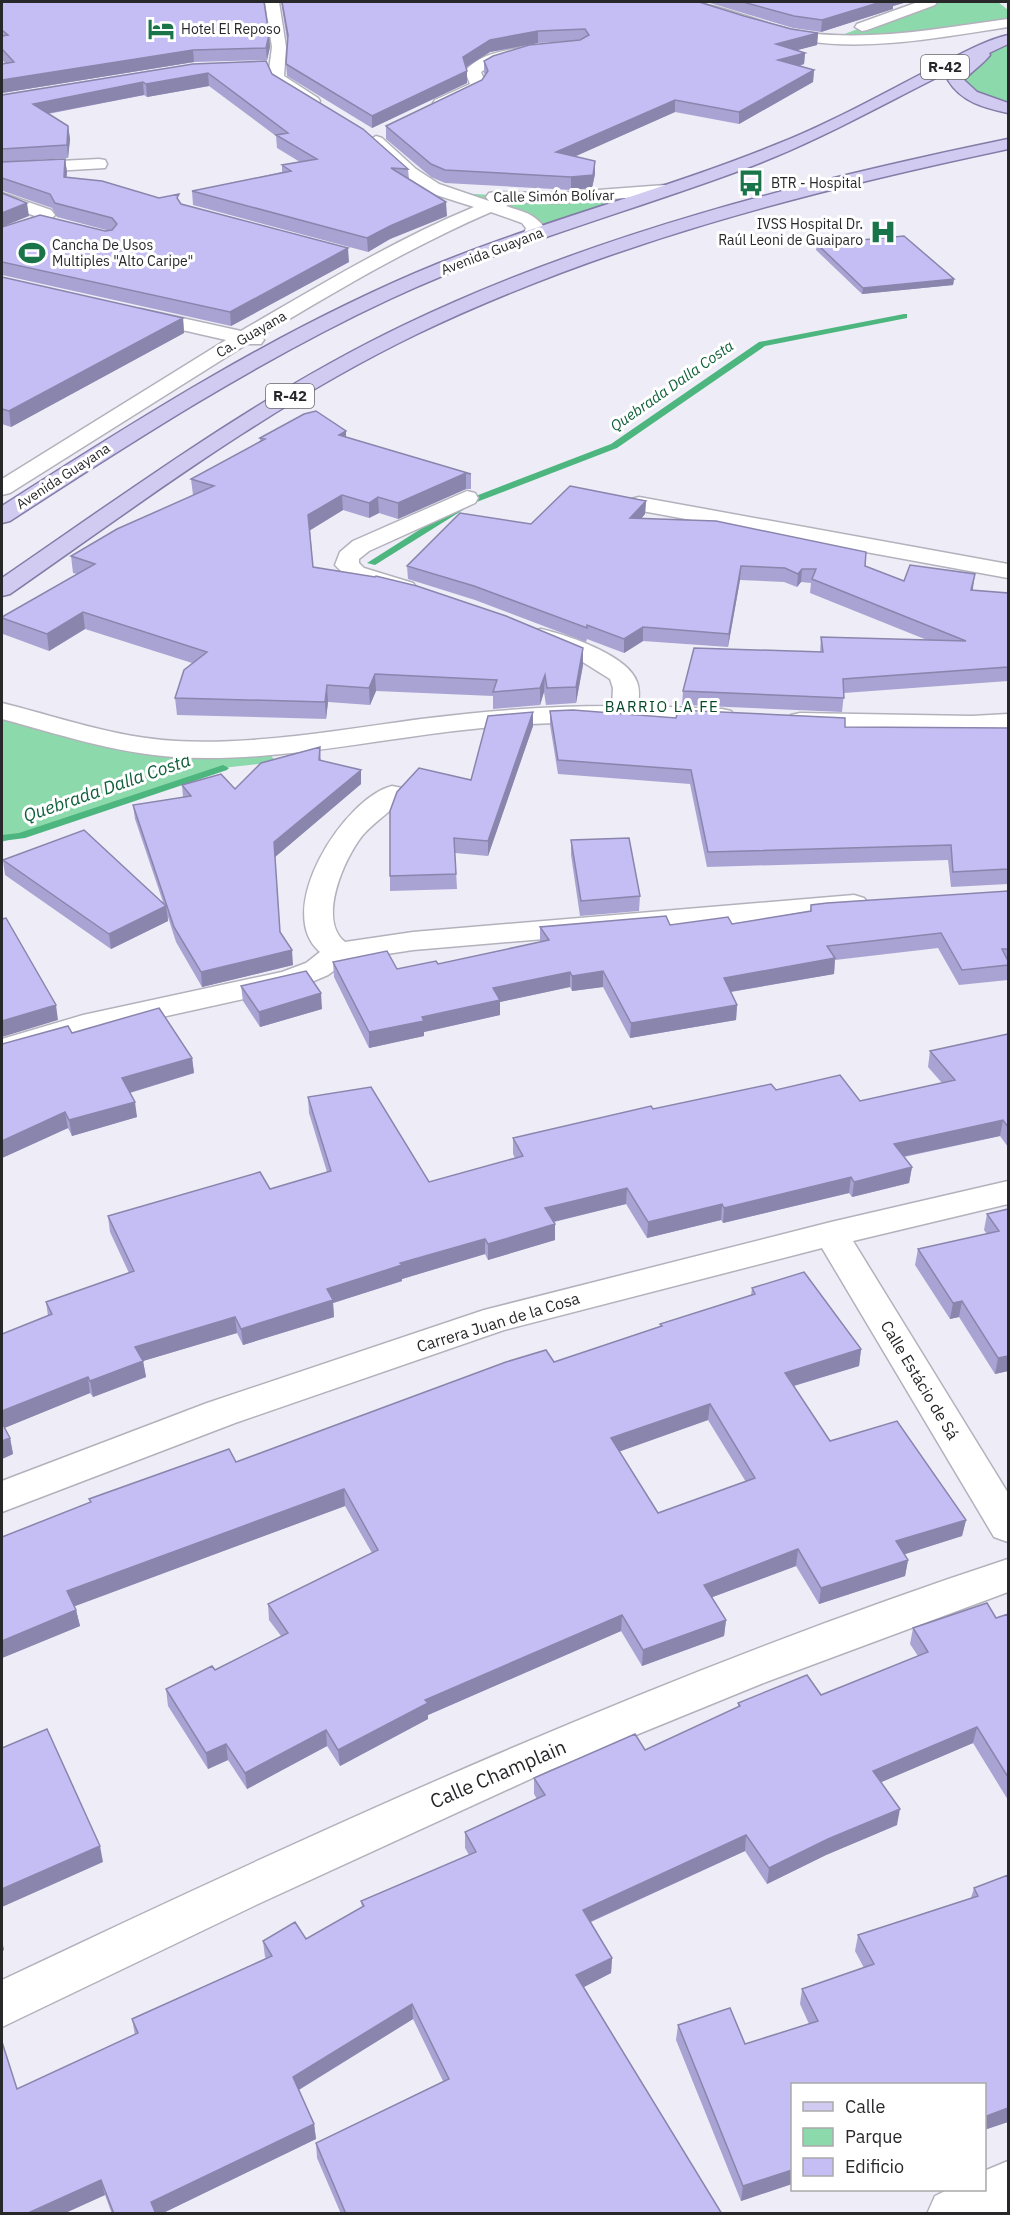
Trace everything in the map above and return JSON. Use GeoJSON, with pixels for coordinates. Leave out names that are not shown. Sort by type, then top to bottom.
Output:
{"type":"FeatureCollection","features":[{"type":"Feature","properties":{"kind":"main road"},"geometry":{"type":"LineString","coordinates":[[1008,40],[968,66],[956,80],[958,86],[978,98],[1008,108]]}},
{"type":"Feature","properties":{"kind":"main road","name":"Avenida Guayana"},"geometry":{"type":"LineString","coordinates":[[2,516],[131,432],[278,346],[388,292],[532,235],[744,164],[807,138],[965,57],[1008,40]]}},
{"type":"Feature","properties":{"kind":"main road","name":"R-42"},"geometry":{"type":"LineString","coordinates":[[2,589],[199,453],[281,401],[373,349],[511,284],[582,256],[695,218],[889,168],[1008,144]]}},
{"type":"Feature","properties":{"kind":"street"},"geometry":{"type":"LineString","coordinates":[[272,2],[279,47],[271,66],[279,81],[322,107]]}},
{"type":"Feature","properties":{"kind":"street"},"geometry":{"type":"LineString","coordinates":[[688,2],[789,33],[831,39],[887,37],[1008,23]]}},
{"type":"Feature","properties":{"kind":"street"},"geometry":{"type":"LineString","coordinates":[[831,39],[930,2]]}},
{"type":"Feature","properties":{"kind":"street"},"geometry":{"type":"LineString","coordinates":[[424,112],[476,87],[478,84],[473,71],[490,61],[515,53],[547,50]]}},
{"type":"Feature","properties":{"kind":"street","name":"Calle Simón Bolívar"},"geometry":{"type":"LineString","coordinates":[[372,134],[410,173],[443,192],[528,219],[535,227],[532,235]]}},
{"type":"Feature","properties":{"kind":"street"},"geometry":{"type":"LineString","coordinates":[[3,174],[99,164]]}},
{"type":"Feature","properties":{"kind":"street","name":"Calle Simón Bolívar"},"geometry":{"type":"LineString","coordinates":[[443,192],[510,198],[558,198],[665,190]]}},
{"type":"Feature","properties":{"kind":"street"},"geometry":{"type":"LineString","coordinates":[[2,198],[46,215],[41,220],[22,227]]}},
{"type":"Feature","properties":{"kind":"street","name":"Ca. Guayana"},"geometry":{"type":"LineString","coordinates":[[2,487],[243,338],[374,261],[434,230],[510,198]]}},
{"type":"Feature","properties":{"kind":"street"},"geometry":{"type":"LineString","coordinates":[[41,220],[63,226]]}},
{"type":"Feature","properties":{"kind":"street"},"geometry":{"type":"LineString","coordinates":[[351,255],[374,261]]}},
{"type":"Feature","properties":{"kind":"street"},"geometry":{"type":"LineString","coordinates":[[120,310],[278,346]]}},
{"type":"Feature","properties":{"kind":"street"},"geometry":{"type":"LineString","coordinates":[[428,595],[356,573],[346,565],[348,557],[361,546],[467,498]]}},
{"type":"Feature","properties":{"kind":"street"},"geometry":{"type":"LineString","coordinates":[[639,504],[1008,571]]}},
{"type":"Feature","properties":{"kind":"street"},"geometry":{"type":"LineString","coordinates":[[522,629],[590,656],[613,668],[624,678],[624,713]]}},
{"type":"Feature","properties":{"kind":"street"},"geometry":{"type":"LineString","coordinates":[[2,711],[140,746],[213,749],[382,734],[502,718],[624,713],[741,718]]}},
{"type":"Feature","properties":{"kind":"street"},"geometry":{"type":"LineString","coordinates":[[773,720],[972,724],[1008,722]]}},
{"type":"Feature","properties":{"kind":"street"},"geometry":{"type":"LineString","coordinates":[[339,952],[322,938],[317,921],[319,897],[334,857],[349,835],[392,794]]}},
{"type":"Feature","properties":{"kind":"street"},"geometry":{"type":"LineString","coordinates":[[2,1049],[82,1025],[291,979],[317,969],[339,952],[413,941],[879,902]]}},
{"type":"Feature","properties":{"kind":"street","name":"Carrera Juan de la Cosa"},"geometry":{"type":"LineString","coordinates":[[2,1497],[221,1413],[497,1319],[831,1234],[1008,1193]]}},
{"type":"Feature","properties":{"kind":"street","name":"Calle Estácio de Sá"},"geometry":{"type":"LineString","coordinates":[[831,1234],[1008,1526]]}},
{"type":"Feature","properties":{"kind":"street","name":"Calle Champlain"},"geometry":{"type":"LineString","coordinates":[[2,2004],[252,1884],[534,1757],[751,1669],[1008,1575]]}},
{"type":"Feature","properties":{"kind":"street"},"geometry":{"type":"LineString","coordinates":[[953,2214],[1008,2187]]}},
{"type":"Feature","properties":{"kind":"green space"},"geometry":{"type":"Polygon","coordinates":[[[930,2],[998,2],[1008,10],[1008,23],[831,39],[930,2]]]}},
{"type":"Feature","properties":{"kind":"green space"},"geometry":{"type":"Polygon","coordinates":[[[1008,42],[1008,108],[978,98],[959,75],[1008,42]]]}},
{"type":"Feature","properties":{"kind":"green space"},"geometry":{"type":"Polygon","coordinates":[[[665,190],[582,218],[535,227],[443,192],[507,196],[665,190]]]}},
{"type":"Feature","properties":{"kind":"green space"},"geometry":{"type":"Polygon","coordinates":[[[2,711],[140,745],[264,746],[276,762],[222,768],[2,842],[2,711]]]}},
{"type":"Feature","properties":{"kind":"building"},"geometry":{"type":"Polygon","coordinates":[[[2,2],[264,2],[269,35],[266,48],[193,50],[2,80],[2,64],[14,62],[2,49],[2,36],[8,35],[2,30],[2,2]]]}},
{"type":"Feature","properties":{"kind":"building"},"geometry":{"type":"Polygon","coordinates":[[[282,2],[699,2],[791,29],[818,33],[776,44],[805,53],[778,60],[814,70],[739,112],[675,100],[556,152],[595,161],[593,175],[571,177],[445,170],[431,164],[386,126],[482,80],[488,71],[484,61],[493,56],[529,45],[580,40],[589,35],[585,29],[538,31],[490,40],[463,57],[467,71],[372,116],[286,64],[288,35],[282,2]]]}},
{"type":"Feature","properties":{"kind":"building"},"geometry":{"type":"Polygon","coordinates":[[[743,2],[881,2],[822,20],[794,16],[743,2]]]}},
{"type":"Feature","properties":{"kind":"building"},"geometry":{"type":"Polygon","coordinates":[[[266,61],[272,74],[363,129],[408,169],[391,168],[446,202],[367,238],[192,191],[291,171],[282,165],[317,159],[276,135],[288,133],[208,73],[146,84],[143,82],[33,104],[68,126],[67,145],[2,149],[2,95],[193,64],[266,61]]]}},
{"type":"Feature","properties":{"kind":"building"},"geometry":{"type":"Polygon","coordinates":[[[65,159],[64,177],[102,181],[159,198],[179,194],[177,198],[181,204],[348,248],[230,312],[2,262],[2,227],[40,215],[105,231],[112,230],[117,224],[112,218],[55,203],[50,194],[2,178],[2,162],[65,159]]]}},
{"type":"Feature","properties":{"kind":"building"},"geometry":{"type":"Polygon","coordinates":[[[2,193],[27,203],[2,213],[2,193]]]}},
{"type":"Feature","properties":{"kind":"building"},"geometry":{"type":"Polygon","coordinates":[[[904,236],[954,279],[863,288],[817,244],[904,236]]]}},
{"type":"Feature","properties":{"kind":"building"},"geometry":{"type":"Polygon","coordinates":[[[2,277],[183,318],[9,411],[2,409],[2,277]]]}},
{"type":"Feature","properties":{"kind":"building"},"geometry":{"type":"Polygon","coordinates":[[[316,411],[346,431],[339,435],[471,474],[466,473],[398,503],[378,497],[369,503],[342,495],[308,515],[313,567],[376,576],[417,586],[506,616],[583,648],[576,687],[547,688],[545,675],[540,688],[493,692],[497,680],[375,674],[369,688],[327,685],[325,702],[175,698],[184,670],[207,652],[83,612],[47,634],[2,618],[95,564],[71,556],[117,529],[214,486],[191,479],[265,439],[260,438],[304,414],[316,411]]]}},
{"type":"Feature","properties":{"kind":"building"},"geometry":{"type":"Polygon","coordinates":[[[570,486],[646,501],[630,518],[716,521],[866,552],[865,566],[904,581],[910,565],[975,574],[971,590],[1008,593],[1008,667],[843,679],[844,698],[683,691],[694,648],[823,652],[821,637],[966,641],[812,579],[816,569],[802,569],[798,574],[785,568],[741,566],[729,634],[643,627],[624,639],[587,625],[587,628],[474,586],[407,566],[460,513],[531,524],[570,486]]]}},
{"type":"Feature","properties":{"kind":"building"},"geometry":{"type":"Polygon","coordinates":[[[573,710],[676,718],[678,710],[845,718],[845,727],[1008,728],[1008,869],[953,872],[951,845],[708,852],[691,770],[558,760],[550,711],[573,710]]]}},
{"type":"Feature","properties":{"kind":"building"},"geometry":{"type":"Polygon","coordinates":[[[533,712],[488,841],[454,838],[456,874],[390,876],[390,811],[397,792],[419,768],[471,780],[488,716],[533,712]]]}},
{"type":"Feature","properties":{"kind":"building"},"geometry":{"type":"Polygon","coordinates":[[[320,747],[319,760],[361,770],[274,842],[280,932],[292,950],[201,972],[174,927],[133,805],[191,796],[182,785],[221,774],[235,789],[261,763],[320,747]]]}},
{"type":"Feature","properties":{"kind":"building"},"geometry":{"type":"Polygon","coordinates":[[[84,830],[166,906],[109,934],[3,860],[84,830]]]}},
{"type":"Feature","properties":{"kind":"building"},"geometry":{"type":"Polygon","coordinates":[[[629,838],[640,896],[581,901],[571,840],[629,838]]]}},
{"type":"Feature","properties":{"kind":"building"},"geometry":{"type":"Polygon","coordinates":[[[1008,891],[1008,949],[1002,949],[1008,965],[962,970],[941,933],[827,946],[835,958],[724,978],[737,1005],[631,1023],[603,971],[572,976],[570,972],[493,988],[500,1000],[422,1017],[424,1021],[369,1032],[333,962],[387,951],[397,969],[436,961],[438,964],[549,940],[540,927],[666,916],[670,925],[728,917],[732,924],[811,911],[811,905],[827,903],[1008,891]]]}},
{"type":"Feature","properties":{"kind":"building"},"geometry":{"type":"Polygon","coordinates":[[[6,918],[56,1005],[2,1021],[2,919],[6,918]]]}},
{"type":"Feature","properties":{"kind":"building"},"geometry":{"type":"Polygon","coordinates":[[[306,971],[321,993],[259,1012],[241,986],[306,971]]]}},
{"type":"Feature","properties":{"kind":"building"},"geometry":{"type":"Polygon","coordinates":[[[159,1008],[192,1058],[122,1078],[135,1102],[69,1120],[65,1112],[2,1141],[2,1044],[68,1026],[72,1033],[159,1008]]]}},
{"type":"Feature","properties":{"kind":"building"},"geometry":{"type":"Polygon","coordinates":[[[1008,1034],[1008,1127],[1003,1120],[894,1144],[912,1167],[854,1182],[851,1177],[724,1208],[722,1204],[648,1222],[627,1188],[545,1208],[555,1224],[488,1244],[485,1239],[400,1263],[402,1265],[327,1289],[333,1300],[241,1329],[235,1317],[135,1347],[143,1361],[90,1381],[88,1377],[2,1411],[2,1334],[52,1314],[46,1302],[134,1271],[108,1216],[260,1172],[270,1189],[331,1171],[308,1097],[371,1087],[429,1182],[523,1156],[513,1138],[651,1106],[653,1109],[771,1084],[776,1090],[840,1075],[860,1101],[955,1080],[930,1051],[1008,1034]]]}},
{"type":"Feature","properties":{"kind":"building"},"geometry":{"type":"Polygon","coordinates":[[[1008,1209],[1008,1356],[998,1358],[962,1301],[953,1303],[918,1249],[999,1231],[987,1214],[1008,1209]]]}},
{"type":"Feature","properties":{"kind":"building"},"geometry":{"type":"Polygon","coordinates":[[[804,1272],[861,1349],[785,1373],[830,1441],[897,1421],[966,1520],[896,1541],[908,1560],[821,1588],[798,1549],[704,1585],[726,1620],[643,1650],[622,1615],[425,1700],[428,1703],[338,1750],[326,1730],[245,1773],[226,1744],[206,1753],[166,1689],[212,1666],[215,1670],[288,1633],[268,1604],[378,1550],[344,1489],[67,1591],[76,1610],[2,1641],[2,1537],[91,1502],[89,1499],[229,1449],[236,1462],[506,1362],[546,1350],[554,1362],[662,1326],[660,1324],[755,1294],[752,1288],[804,1272]],[[710,1404],[611,1438],[658,1513],[755,1478],[710,1404]]]}},
{"type":"Feature","properties":{"kind":"building"},"geometry":{"type":"Polygon","coordinates":[[[2,1423],[10,1438],[2,1441],[2,1423]]]}},
{"type":"Feature","properties":{"kind":"building"},"geometry":{"type":"Polygon","coordinates":[[[987,1603],[996,1618],[1008,1614],[1008,1777],[977,1727],[873,1771],[900,1809],[828,1839],[769,1868],[746,1835],[583,1910],[612,1958],[576,1975],[722,2214],[346,2214],[316,2143],[449,2079],[412,2004],[293,2077],[314,2124],[151,2202],[156,2214],[114,2214],[101,2180],[26,2214],[2,2214],[2,2042],[17,2089],[138,2033],[132,2019],[272,1956],[263,1941],[295,1922],[306,1939],[364,1906],[361,1901],[476,1852],[465,1832],[545,1795],[534,1778],[635,1734],[645,1750],[740,1706],[738,1703],[807,1675],[821,1695],[928,1652],[913,1628],[987,1603]]]}},
{"type":"Feature","properties":{"kind":"building"},"geometry":{"type":"Polygon","coordinates":[[[47,1729],[100,1846],[2,1889],[2,1748],[47,1729]]]}},
{"type":"Feature","properties":{"kind":"building"},"geometry":{"type":"Polygon","coordinates":[[[1008,1875],[1008,2108],[986,2116],[986,2083],[791,2083],[791,2170],[743,2186],[678,2025],[730,2008],[745,2044],[818,2021],[802,1989],[874,1964],[858,1935],[978,1896],[974,1888],[1008,1875]]]}},
{"type":"Feature","properties":{"kind":"waterway","name":"Quebrada Dalla Costa"},"geometry":{"type":"LineString","coordinates":[[372,563],[471,501],[614,446],[762,344],[904,316]]}},
{"type":"Feature","properties":{"kind":"waterway","name":"Quebrada Dalla Costa"},"geometry":{"type":"LineString","coordinates":[[2,838],[21,836],[223,768]]}},
{"type":"Feature","properties":{"kind":"place","name":"Hotel El Reposo"},"geometry":{"type":"Point","coordinates":[161,29]}},
{"type":"Feature","properties":{"kind":"place","name":"BTR - Hospital"},"geometry":{"type":"Point","coordinates":[751,183]}},
{"type":"Feature","properties":{"kind":"place","name":"IVSS Hospital Dr. Raúl Leoni de Guaiparo"},"geometry":{"type":"Point","coordinates":[883,232]}},
{"type":"Feature","properties":{"kind":"place","name":"Cancha De Usos Multiples \"Alto Caripe\""},"geometry":{"type":"Point","coordinates":[32,253]}},
{"type":"Feature","properties":{"kind":"district","name":"BARRIO LA FE"},"geometry":{"type":"Point","coordinates":[662,707]}}]}
